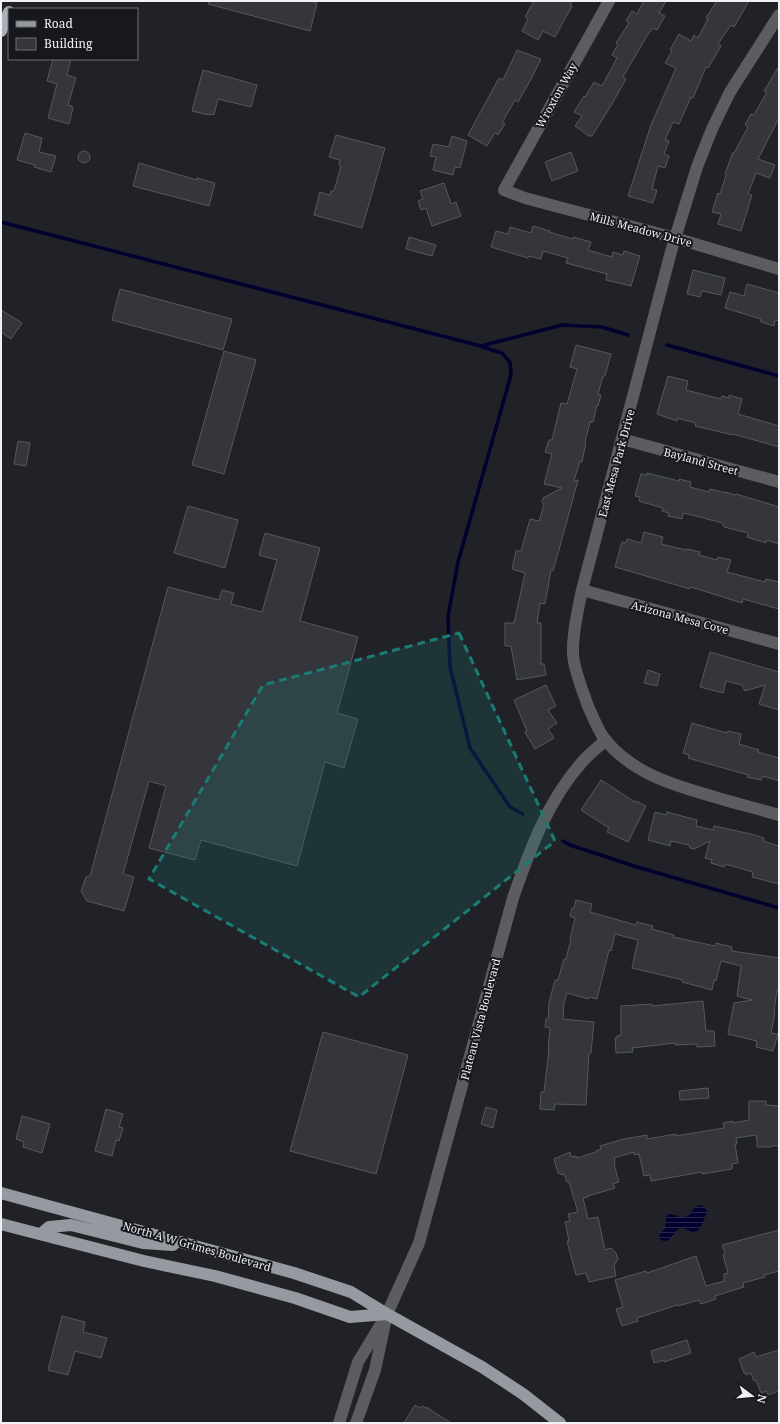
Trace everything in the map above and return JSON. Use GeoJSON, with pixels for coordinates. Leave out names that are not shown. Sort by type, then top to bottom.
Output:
{"type":"FeatureCollection","features":[{"type":"Feature","properties":{"kind":"highway"},"geometry":{"type":"LineString","coordinates":[[1,31],[8,14]]}},
{"type":"Feature","properties":{"kind":"main road","name":"North A W Grimes Boulevard"},"geometry":{"type":"LineString","coordinates":[[1,1193],[294,1273],[351,1292],[482,1368],[523,1394],[560,1423]]}},
{"type":"Feature","properties":{"kind":"main road"},"geometry":{"type":"LineString","coordinates":[[1,1224],[144,1261],[215,1276],[295,1298],[350,1317],[387,1314]]}},
{"type":"Feature","properties":{"kind":"main road"},"geometry":{"type":"LineString","coordinates":[[41,1234],[49,1227],[71,1225],[142,1243],[193,1246]]}},
{"type":"Feature","properties":{"kind":"street","name":"Wroxton Way"},"geometry":{"type":"LineString","coordinates":[[504,190],[609,1]]}},
{"type":"Feature","properties":{"kind":"street","name":"East Mesa Park Drive"},"geometry":{"type":"LineString","coordinates":[[779,14],[730,92],[712,129],[697,167],[675,238],[582,590],[575,625],[574,661],[585,698],[595,721],[606,740],[623,757],[651,776],[677,787],[779,815]]}},
{"type":"Feature","properties":{"kind":"street","name":"Mills Meadow Drive"},"geometry":{"type":"LineString","coordinates":[[504,190],[525,198],[675,238],[779,269]]}},
{"type":"Feature","properties":{"kind":"street","name":"Bayland Street"},"geometry":{"type":"LineString","coordinates":[[622,439],[779,482]]}},
{"type":"Feature","properties":{"kind":"street","name":"Arizona Mesa Cove"},"geometry":{"type":"LineString","coordinates":[[582,590],[779,644]]}},
{"type":"Feature","properties":{"kind":"street","name":"Plateau Vista Boulevard"},"geometry":{"type":"LineString","coordinates":[[339,1423],[358,1362],[387,1314],[419,1242],[513,898],[526,861],[542,823],[562,788],[584,760],[606,740]]}},
{"type":"Feature","properties":{"kind":"street","name":"Plateau Vista Boulevard"},"geometry":{"type":"LineString","coordinates":[[356,1423],[375,1370],[387,1314]]}},
{"type":"Feature","properties":{"kind":"highlighted area"},"geometry":{"type":"Polygon","coordinates":[[[459,633],[555,841],[359,997],[149,879],[263,685],[459,633]]]}},
{"type":"Feature","properties":{"kind":"shaded area"},"geometry":{"type":"Polygon","coordinates":[[[699,1205],[703,1206],[707,1211],[697,1231],[692,1232],[681,1227],[669,1240],[661,1240],[659,1236],[665,1228],[666,1217],[669,1214],[685,1217],[699,1205]]]}},
{"type":"Feature","properties":{"kind":"building"},"geometry":{"type":"Polygon","coordinates":[[[209,1],[311,1],[317,3],[310,31],[208,4],[209,1]]]}},
{"type":"Feature","properties":{"kind":"building"},"geometry":{"type":"Polygon","coordinates":[[[534,1],[572,1],[570,5],[572,6],[555,37],[543,31],[538,40],[522,31],[528,19],[525,17],[534,1]]]}},
{"type":"Feature","properties":{"kind":"building"},"geometry":{"type":"Polygon","coordinates":[[[644,1],[666,1],[659,13],[665,16],[657,30],[653,28],[648,34],[623,77],[626,79],[612,104],[592,136],[589,136],[575,126],[582,116],[574,112],[594,82],[602,86],[617,58],[612,55],[618,44],[616,43],[629,23],[626,21],[632,11],[637,14],[644,1]]]}},
{"type":"Feature","properties":{"kind":"building"},"geometry":{"type":"Polygon","coordinates":[[[717,1],[749,1],[734,27],[731,25],[718,44],[721,46],[708,68],[706,67],[693,98],[691,97],[679,124],[673,122],[665,140],[669,141],[664,154],[669,156],[665,168],[658,166],[652,189],[657,190],[653,203],[628,196],[651,125],[676,68],[665,63],[672,51],[670,50],[679,34],[691,41],[694,35],[698,38],[708,19],[706,18],[717,1]]]}},
{"type":"Feature","properties":{"kind":"building"},"geometry":{"type":"Polygon","coordinates":[[[517,50],[541,59],[518,102],[515,100],[502,123],[505,124],[498,135],[495,133],[487,146],[468,135],[499,78],[503,80],[517,50]]]}},
{"type":"Feature","properties":{"kind":"building"},"geometry":{"type":"Polygon","coordinates":[[[53,60],[71,60],[67,75],[76,78],[68,105],[72,106],[73,108],[69,124],[48,118],[57,84],[47,81],[53,60]]]}},
{"type":"Feature","properties":{"kind":"building"},"geometry":{"type":"Polygon","coordinates":[[[779,66],[779,118],[758,159],[775,165],[770,178],[756,173],[748,194],[752,195],[741,231],[718,224],[721,214],[712,212],[718,193],[720,194],[733,152],[734,153],[748,127],[745,125],[751,114],[754,115],[767,92],[764,91],[779,66]]]}},
{"type":"Feature","properties":{"kind":"building"},"geometry":{"type":"Polygon","coordinates":[[[203,70],[257,85],[251,107],[218,99],[214,115],[192,111],[203,70]]]}},
{"type":"Feature","properties":{"kind":"building"},"geometry":{"type":"Polygon","coordinates":[[[25,133],[42,138],[39,152],[56,156],[51,172],[34,167],[35,165],[17,160],[25,133]]]}},
{"type":"Feature","properties":{"kind":"building"},"geometry":{"type":"Polygon","coordinates":[[[336,135],[385,148],[362,228],[314,215],[320,192],[330,195],[331,191],[334,191],[341,166],[339,165],[340,160],[329,157],[336,135]]]}},
{"type":"Feature","properties":{"kind":"building"},"geometry":{"type":"Polygon","coordinates":[[[452,136],[467,141],[460,168],[455,167],[453,175],[433,170],[436,157],[430,156],[433,144],[449,147],[452,136]]]}},
{"type":"Feature","properties":{"kind":"building"},"geometry":{"type":"Polygon","coordinates":[[[82,151],[86,151],[90,157],[86,163],[82,163],[78,159],[78,155],[82,151]]]}},
{"type":"Feature","properties":{"kind":"building"},"geometry":{"type":"Polygon","coordinates":[[[571,152],[578,171],[552,181],[545,162],[571,152]]]}},
{"type":"Feature","properties":{"kind":"building"},"geometry":{"type":"Polygon","coordinates":[[[139,163],[197,180],[197,178],[215,183],[209,206],[133,186],[139,163]]]}},
{"type":"Feature","properties":{"kind":"building"},"geometry":{"type":"Polygon","coordinates":[[[444,183],[451,204],[456,202],[461,216],[432,226],[426,208],[421,210],[418,201],[423,199],[420,191],[444,183]]]}},
{"type":"Feature","properties":{"kind":"building"},"geometry":{"type":"Polygon","coordinates":[[[533,226],[573,239],[573,237],[591,242],[588,250],[612,257],[613,252],[623,255],[624,251],[640,256],[631,286],[606,280],[607,274],[566,263],[568,258],[543,251],[541,259],[529,256],[528,258],[491,247],[496,231],[508,234],[510,227],[531,233],[533,226]]]}},
{"type":"Feature","properties":{"kind":"building"},"geometry":{"type":"Polygon","coordinates":[[[409,237],[436,245],[432,256],[406,249],[409,237]]]}},
{"type":"Feature","properties":{"kind":"building"},"geometry":{"type":"Polygon","coordinates":[[[693,270],[725,278],[721,295],[702,291],[700,297],[687,294],[693,270]]]}},
{"type":"Feature","properties":{"kind":"building"},"geometry":{"type":"Polygon","coordinates":[[[747,284],[779,293],[779,321],[775,320],[774,326],[761,322],[761,319],[725,308],[730,292],[744,296],[747,284]]]}},
{"type":"Feature","properties":{"kind":"building"},"geometry":{"type":"Polygon","coordinates":[[[120,289],[232,319],[223,350],[112,320],[120,289]]]}},
{"type":"Feature","properties":{"kind":"building"},"geometry":{"type":"Polygon","coordinates":[[[1,310],[22,323],[11,339],[1,332],[1,310]]]}},
{"type":"Feature","properties":{"kind":"building"},"geometry":{"type":"Polygon","coordinates":[[[576,345],[611,354],[598,394],[601,395],[598,406],[597,405],[593,422],[590,422],[582,462],[580,461],[574,481],[578,480],[553,571],[551,570],[545,604],[540,603],[537,623],[541,623],[541,664],[544,664],[546,675],[517,680],[511,646],[505,646],[505,623],[514,623],[525,573],[512,569],[516,551],[521,551],[530,519],[539,521],[544,505],[542,502],[543,498],[562,488],[544,484],[552,454],[545,452],[549,440],[552,440],[561,403],[567,404],[577,369],[570,367],[576,345]]]}},
{"type":"Feature","properties":{"kind":"building"},"geometry":{"type":"Polygon","coordinates":[[[224,351],[256,360],[224,474],[192,465],[224,351]]]}},
{"type":"Feature","properties":{"kind":"building"},"geometry":{"type":"Polygon","coordinates":[[[668,376],[688,381],[686,390],[721,399],[722,396],[729,398],[729,395],[742,399],[738,414],[779,426],[779,447],[733,434],[695,426],[696,423],[677,418],[677,421],[657,414],[668,376]]]}},
{"type":"Feature","properties":{"kind":"building"},"geometry":{"type":"Polygon","coordinates":[[[18,441],[30,443],[26,466],[14,464],[18,441]]]}},
{"type":"Feature","properties":{"kind":"building"},"geometry":{"type":"Polygon","coordinates":[[[647,473],[679,481],[679,479],[691,482],[690,487],[709,492],[710,489],[736,494],[779,507],[779,544],[767,540],[766,543],[747,537],[748,533],[724,527],[722,523],[700,517],[683,513],[682,519],[668,516],[669,513],[662,511],[663,508],[639,501],[640,497],[635,496],[641,474],[647,475],[647,473]]]}},
{"type":"Feature","properties":{"kind":"building"},"geometry":{"type":"Polygon","coordinates":[[[188,506],[238,520],[225,568],[174,553],[188,506]]]}},
{"type":"Feature","properties":{"kind":"building"},"geometry":{"type":"Polygon","coordinates":[[[644,532],[663,537],[661,544],[700,552],[699,555],[717,560],[718,557],[731,560],[727,572],[765,582],[766,579],[779,582],[779,609],[743,599],[742,603],[691,587],[690,589],[615,567],[622,542],[626,543],[627,539],[641,543],[644,532]]]}},
{"type":"Feature","properties":{"kind":"building"},"geometry":{"type":"Polygon","coordinates":[[[265,533],[320,548],[300,621],[358,637],[337,713],[358,719],[344,768],[325,762],[297,866],[201,840],[195,860],[149,848],[166,786],[149,781],[123,874],[134,877],[124,911],[87,901],[81,891],[86,877],[90,876],[168,587],[219,600],[222,590],[234,593],[231,604],[262,612],[277,560],[259,555],[265,533]]]}},
{"type":"Feature","properties":{"kind":"building"},"geometry":{"type":"Polygon","coordinates":[[[710,652],[779,672],[779,710],[759,704],[765,685],[745,691],[742,685],[726,681],[723,693],[700,687],[710,652]]]}},
{"type":"Feature","properties":{"kind":"building"},"geometry":{"type":"Polygon","coordinates":[[[648,670],[660,674],[657,686],[644,683],[648,670]]]}},
{"type":"Feature","properties":{"kind":"building"},"geometry":{"type":"Polygon","coordinates":[[[546,685],[556,706],[548,710],[557,723],[548,729],[554,738],[535,749],[525,732],[527,731],[514,700],[546,685]]]}},
{"type":"Feature","properties":{"kind":"building"},"geometry":{"type":"Polygon","coordinates":[[[692,723],[727,733],[728,731],[741,734],[739,744],[759,750],[758,752],[779,758],[779,781],[763,776],[761,780],[747,777],[748,775],[688,758],[689,755],[683,753],[692,723]]]}},
{"type":"Feature","properties":{"kind":"building"},"geometry":{"type":"Polygon","coordinates":[[[601,780],[635,802],[636,801],[646,806],[628,842],[607,832],[609,828],[581,810],[601,780]]]}},
{"type":"Feature","properties":{"kind":"building"},"geometry":{"type":"Polygon","coordinates":[[[655,812],[666,815],[667,812],[697,820],[696,826],[713,830],[714,826],[751,834],[764,838],[763,841],[779,846],[779,884],[752,877],[753,872],[725,864],[724,867],[711,863],[712,860],[705,858],[710,841],[694,849],[690,848],[689,845],[671,841],[670,846],[648,840],[655,812]]]}},
{"type":"Feature","properties":{"kind":"building"},"geometry":{"type":"Polygon","coordinates":[[[576,900],[592,904],[590,912],[636,925],[637,922],[653,926],[652,929],[674,935],[673,937],[715,946],[716,943],[732,947],[732,951],[779,958],[779,991],[777,990],[771,1033],[778,1034],[773,1051],[756,1047],[757,1041],[728,1034],[734,1003],[752,1000],[737,996],[741,966],[721,961],[712,990],[682,982],[683,980],[632,968],[638,940],[615,934],[611,951],[609,950],[597,999],[589,997],[588,999],[567,993],[564,1003],[563,1019],[594,1022],[591,1053],[589,1053],[586,1105],[555,1104],[554,1110],[540,1109],[541,1092],[544,1092],[549,1050],[550,1028],[545,1027],[546,1019],[548,1019],[549,1003],[555,980],[558,980],[564,959],[566,959],[575,918],[570,916],[576,900]]]}},
{"type":"Feature","properties":{"kind":"building"},"geometry":{"type":"Polygon","coordinates":[[[703,1001],[706,1031],[714,1031],[715,1046],[697,1047],[697,1044],[675,1045],[675,1043],[632,1048],[633,1052],[616,1053],[615,1038],[621,1035],[621,1006],[652,1004],[652,1006],[703,1001]]]}},
{"type":"Feature","properties":{"kind":"building"},"geometry":{"type":"Polygon","coordinates":[[[323,1032],[408,1055],[376,1174],[290,1151],[323,1032]]]}},
{"type":"Feature","properties":{"kind":"building"},"geometry":{"type":"Polygon","coordinates":[[[708,1088],[709,1098],[680,1100],[679,1091],[708,1088]]]}},
{"type":"Feature","properties":{"kind":"building"},"geometry":{"type":"Polygon","coordinates":[[[749,1101],[766,1101],[766,1105],[779,1106],[779,1146],[757,1147],[756,1135],[736,1138],[737,1144],[735,1144],[738,1163],[732,1164],[732,1169],[702,1174],[702,1172],[651,1181],[650,1175],[644,1176],[639,1154],[634,1155],[634,1152],[614,1158],[614,1164],[619,1182],[613,1184],[615,1188],[583,1198],[588,1219],[598,1217],[605,1250],[611,1248],[616,1253],[618,1259],[614,1266],[616,1276],[589,1282],[586,1273],[576,1275],[567,1241],[569,1241],[565,1222],[570,1221],[568,1214],[578,1212],[569,1182],[567,1182],[564,1174],[561,1175],[558,1173],[554,1159],[570,1152],[571,1157],[576,1156],[577,1158],[596,1152],[601,1149],[600,1146],[624,1139],[647,1135],[647,1139],[676,1134],[676,1136],[724,1128],[723,1123],[749,1120],[749,1101]]]}},
{"type":"Feature","properties":{"kind":"building"},"geometry":{"type":"Polygon","coordinates":[[[486,1107],[497,1110],[493,1128],[481,1124],[486,1107]]]}},
{"type":"Feature","properties":{"kind":"building"},"geometry":{"type":"Polygon","coordinates":[[[106,1109],[123,1114],[119,1127],[123,1128],[119,1141],[116,1140],[112,1156],[95,1151],[106,1109]]]}},
{"type":"Feature","properties":{"kind":"building"},"geometry":{"type":"Polygon","coordinates":[[[22,1116],[50,1124],[42,1153],[23,1147],[24,1142],[16,1139],[22,1116]]]}},
{"type":"Feature","properties":{"kind":"building"},"geometry":{"type":"Polygon","coordinates":[[[779,1230],[779,1271],[764,1275],[765,1277],[743,1283],[744,1287],[715,1296],[716,1299],[701,1304],[699,1300],[677,1305],[637,1318],[638,1321],[622,1326],[616,1309],[623,1307],[615,1280],[646,1271],[647,1273],[696,1256],[706,1286],[724,1281],[724,1274],[728,1273],[722,1245],[779,1230]]]}},
{"type":"Feature","properties":{"kind":"building"},"geometry":{"type":"Polygon","coordinates":[[[62,1316],[85,1322],[83,1332],[107,1338],[101,1358],[75,1351],[68,1375],[48,1370],[62,1316]]]}},
{"type":"Feature","properties":{"kind":"building"},"geometry":{"type":"Polygon","coordinates":[[[687,1340],[691,1353],[664,1362],[664,1360],[654,1363],[651,1351],[687,1340]]]}},
{"type":"Feature","properties":{"kind":"building"},"geometry":{"type":"Polygon","coordinates":[[[779,1350],[779,1391],[768,1395],[767,1391],[761,1393],[756,1380],[754,1381],[751,1373],[746,1375],[745,1372],[744,1373],[739,1359],[754,1352],[756,1357],[779,1350]]]}},
{"type":"Feature","properties":{"kind":"building"},"geometry":{"type":"Polygon","coordinates":[[[415,1405],[420,1408],[422,1406],[426,1407],[451,1423],[404,1423],[415,1405]]]}},
{"type":"Feature","properties":{"kind":"waterway"},"geometry":{"type":"LineString","coordinates":[[1,222],[481,346],[562,325],[602,327],[628,335]]}},
{"type":"Feature","properties":{"kind":"waterway"},"geometry":{"type":"LineString","coordinates":[[667,345],[779,376]]}},
{"type":"Feature","properties":{"kind":"waterway"},"geometry":{"type":"LineString","coordinates":[[482,347],[502,353],[510,362],[511,375],[458,562],[448,616],[450,667],[470,748],[510,807],[523,814]]}},
{"type":"Feature","properties":{"kind":"waterway"},"geometry":{"type":"LineString","coordinates":[[563,841],[570,845],[637,867],[779,908]]}}]}
